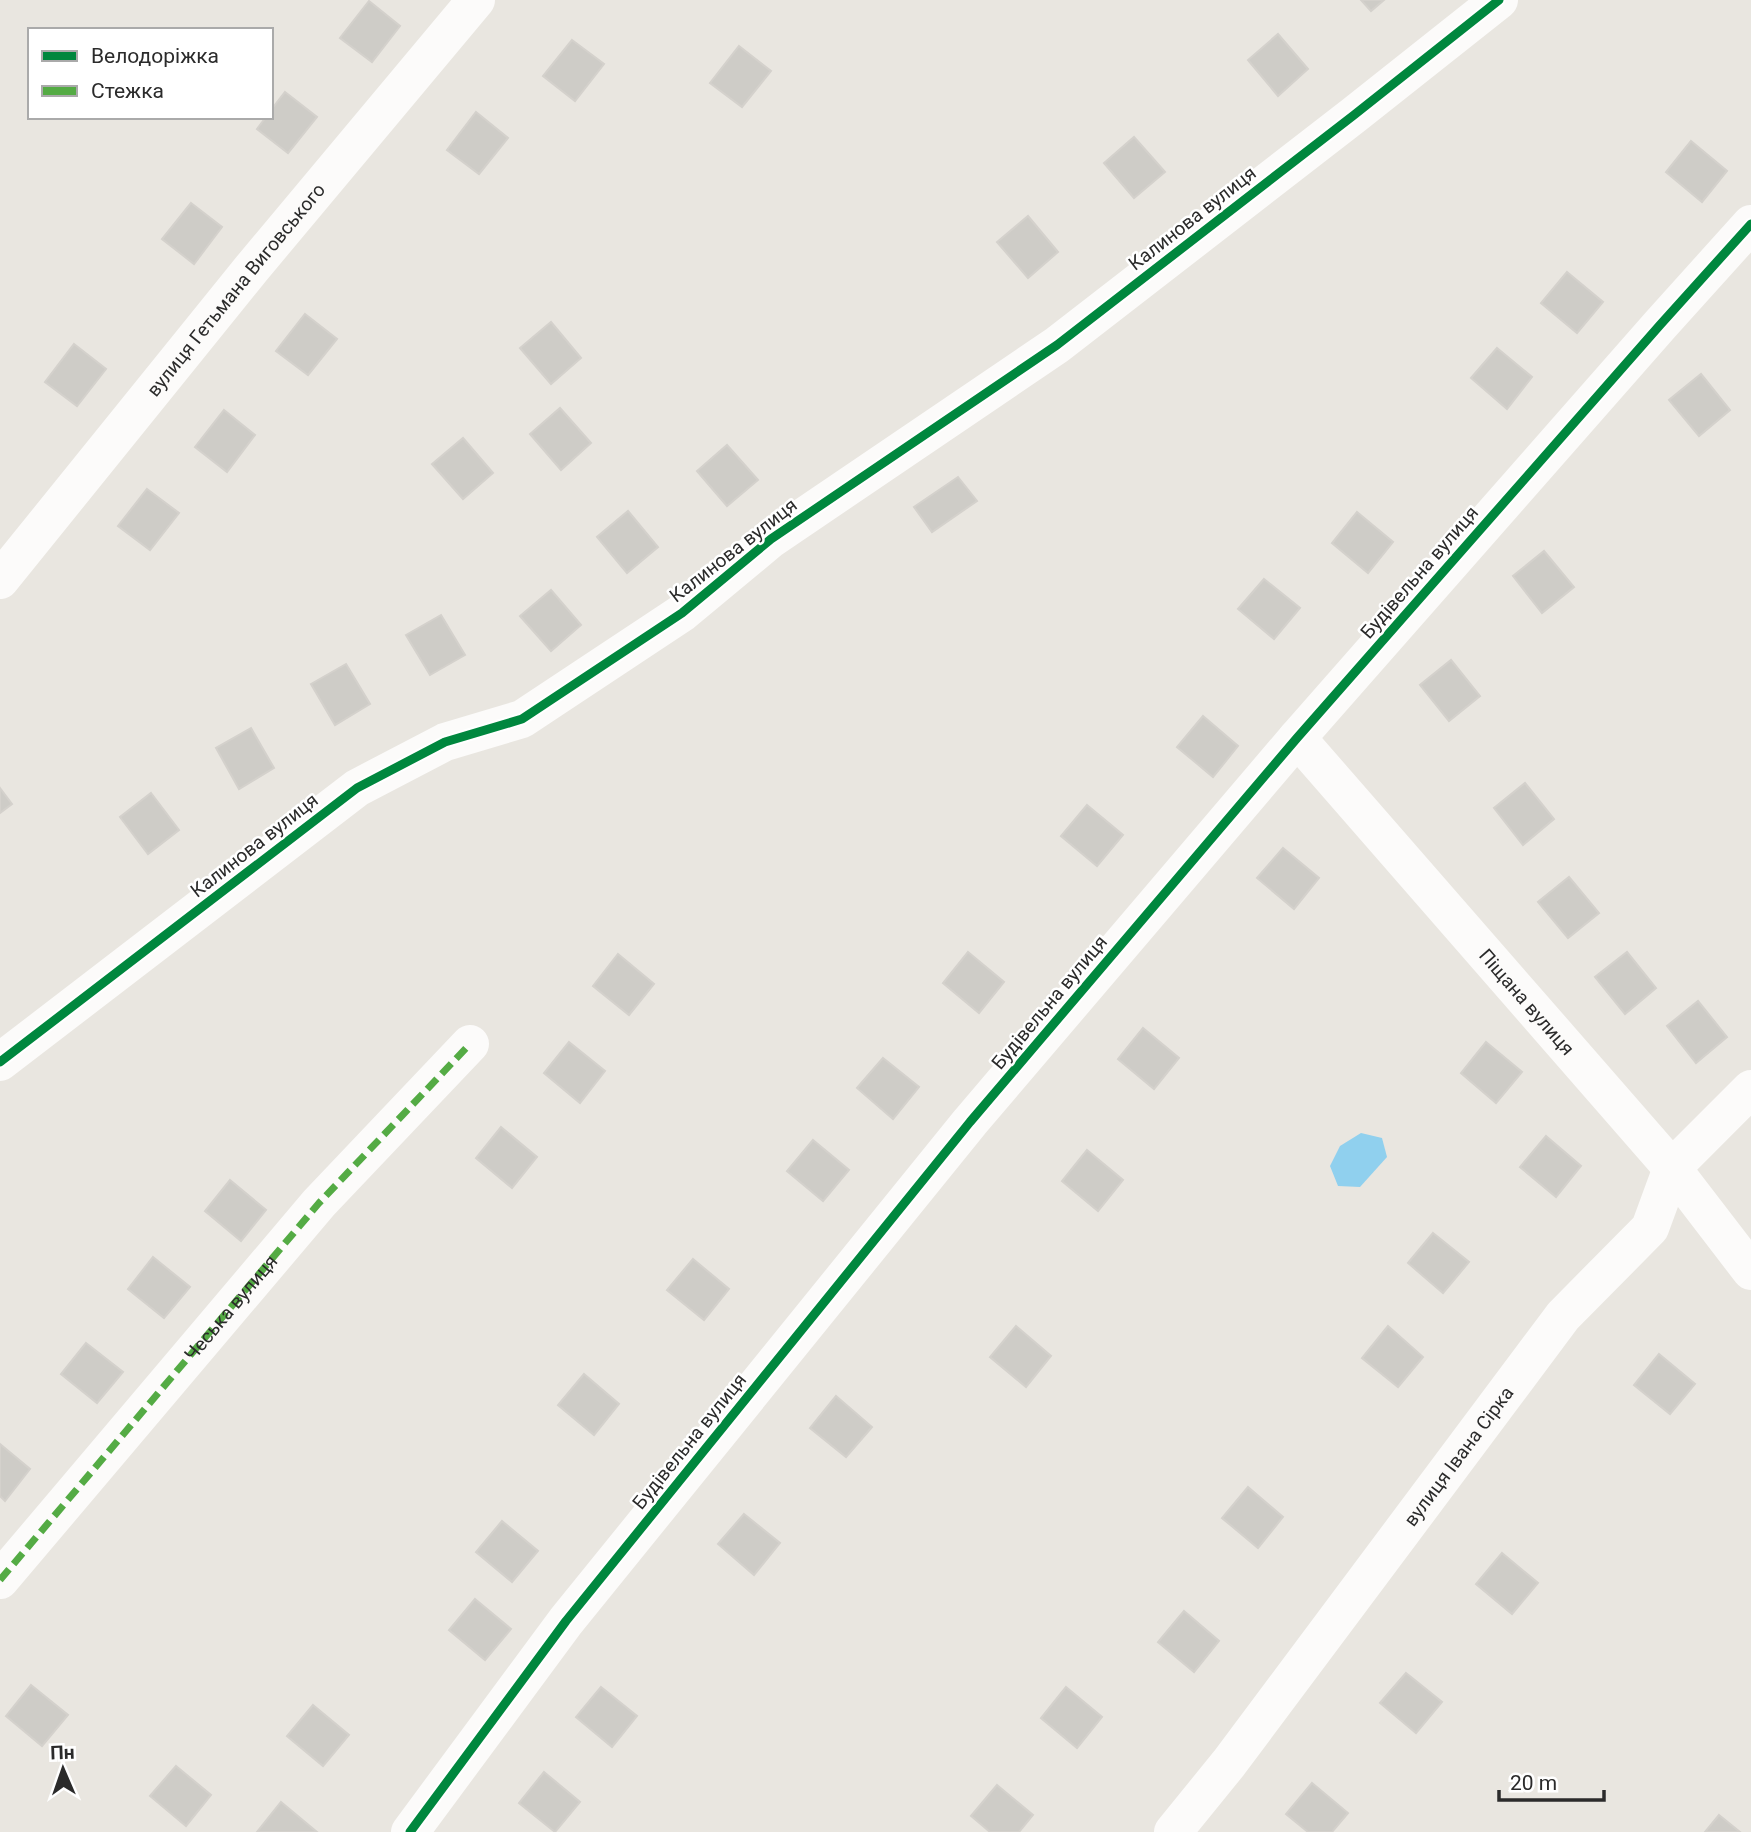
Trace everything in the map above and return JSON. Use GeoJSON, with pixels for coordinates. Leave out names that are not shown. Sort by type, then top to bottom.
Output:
{"type":"FeatureCollection","features":[{"type":"Feature","properties":{"kind":"street","name":"вулиця Гетьмана Виговського"},"geometry":{"type":"LineString","coordinates":[[0,580],[252,268],[476,0]]}},
{"type":"Feature","properties":{"kind":"street","name":"Калинова вулиця"},"geometry":{"type":"LineString","coordinates":[[0,1062],[357,788],[445,743],[522,719],[682,613],[771,539],[1057,345],[1499,0]]}},
{"type":"Feature","properties":{"kind":"street","name":"Будівельна вулиця"},"geometry":{"type":"LineString","coordinates":[[410,1832],[566,1621],[970,1122],[1297,738],[1751,224]]}},
{"type":"Feature","properties":{"kind":"street","name":"Піщана вулиця"},"geometry":{"type":"LineString","coordinates":[[1297,738],[1672,1168],[1751,1271]]}},
{"type":"Feature","properties":{"kind":"street","name":"Чеська вулиця"},"geometry":{"type":"LineString","coordinates":[[0,1580],[319,1203],[470,1044]]}},
{"type":"Feature","properties":{"kind":"street","name":"вулиця Івана Сірка"},"geometry":{"type":"LineString","coordinates":[[1173,1832],[1229,1763],[1563,1315],[1650,1228],[1672,1168],[1751,1089]]}},
{"type":"Feature","properties":{"kind":"water"},"geometry":{"type":"Polygon","coordinates":[[[1361,1133],[1382,1138],[1387,1157],[1360,1187],[1338,1186],[1330,1166],[1340,1146],[1361,1133]]]}},
{"type":"Feature","properties":{"kind":"building"},"geometry":{"type":"Polygon","coordinates":[[[1361,0],[1384,0],[1371,11],[1361,0]]]}},
{"type":"Feature","properties":{"kind":"building"},"geometry":{"type":"Polygon","coordinates":[[[369,1],[400,26],[372,62],[340,38],[369,1]]]}},
{"type":"Feature","properties":{"kind":"building"},"geometry":{"type":"Polygon","coordinates":[[[1278,34],[1308,69],[1278,96],[1248,60],[1278,34]]]}},
{"type":"Feature","properties":{"kind":"building"},"geometry":{"type":"Polygon","coordinates":[[[572,40],[604,64],[575,101],[543,76],[572,40]]]}},
{"type":"Feature","properties":{"kind":"building"},"geometry":{"type":"Polygon","coordinates":[[[739,46],[771,71],[742,107],[710,83],[739,46]]]}},
{"type":"Feature","properties":{"kind":"building"},"geometry":{"type":"Polygon","coordinates":[[[285,92],[317,117],[288,153],[257,129],[264,119],[273,119],[273,107],[285,92]]]}},
{"type":"Feature","properties":{"kind":"building"},"geometry":{"type":"Polygon","coordinates":[[[476,112],[508,138],[479,174],[447,150],[476,112]]]}},
{"type":"Feature","properties":{"kind":"building"},"geometry":{"type":"Polygon","coordinates":[[[1134,137],[1165,172],[1134,198],[1104,163],[1134,137]]]}},
{"type":"Feature","properties":{"kind":"building"},"geometry":{"type":"Polygon","coordinates":[[[1691,141],[1727,171],[1702,202],[1666,172],[1691,141]]]}},
{"type":"Feature","properties":{"kind":"building"},"geometry":{"type":"Polygon","coordinates":[[[191,203],[222,227],[194,264],[162,239],[191,203]]]}},
{"type":"Feature","properties":{"kind":"building"},"geometry":{"type":"Polygon","coordinates":[[[1028,216],[1058,252],[1028,278],[997,242],[1028,216]]]}},
{"type":"Feature","properties":{"kind":"building"},"geometry":{"type":"Polygon","coordinates":[[[1567,272],[1603,302],[1577,333],[1541,303],[1567,272]]]}},
{"type":"Feature","properties":{"kind":"building"},"geometry":{"type":"Polygon","coordinates":[[[305,314],[337,339],[308,375],[276,351],[305,314]]]}},
{"type":"Feature","properties":{"kind":"building"},"geometry":{"type":"Polygon","coordinates":[[[551,322],[581,358],[551,384],[520,348],[551,322]]]}},
{"type":"Feature","properties":{"kind":"building"},"geometry":{"type":"Polygon","coordinates":[[[74,344],[106,369],[77,406],[45,382],[74,344]]]}},
{"type":"Feature","properties":{"kind":"building"},"geometry":{"type":"Polygon","coordinates":[[[1497,348],[1532,377],[1507,409],[1471,378],[1497,348]]]}},
{"type":"Feature","properties":{"kind":"building"},"geometry":{"type":"Polygon","coordinates":[[[1701,374],[1730,410],[1699,436],[1669,400],[1701,374]]]}},
{"type":"Feature","properties":{"kind":"building"},"geometry":{"type":"Polygon","coordinates":[[[560,408],[591,443],[561,470],[530,434],[560,408]]]}},
{"type":"Feature","properties":{"kind":"building"},"geometry":{"type":"Polygon","coordinates":[[[224,410],[255,435],[227,472],[195,447],[224,410]]]}},
{"type":"Feature","properties":{"kind":"building"},"geometry":{"type":"Polygon","coordinates":[[[463,438],[493,473],[463,499],[432,464],[463,438]]]}},
{"type":"Feature","properties":{"kind":"building"},"geometry":{"type":"Polygon","coordinates":[[[727,445],[758,480],[727,506],[697,471],[727,445]]]}},
{"type":"Feature","properties":{"kind":"building"},"geometry":{"type":"Polygon","coordinates":[[[958,477],[977,501],[932,532],[914,507],[958,477]]]}},
{"type":"Feature","properties":{"kind":"building"},"geometry":{"type":"Polygon","coordinates":[[[147,489],[179,513],[150,550],[118,526],[147,489]]]}},
{"type":"Feature","properties":{"kind":"building"},"geometry":{"type":"Polygon","coordinates":[[[628,511],[658,547],[627,573],[597,537],[628,511]]]}},
{"type":"Feature","properties":{"kind":"building"},"geometry":{"type":"Polygon","coordinates":[[[1357,512],[1393,542],[1368,573],[1332,543],[1357,512]]]}},
{"type":"Feature","properties":{"kind":"building"},"geometry":{"type":"Polygon","coordinates":[[[1544,551],[1574,587],[1542,613],[1513,576],[1544,551]]]}},
{"type":"Feature","properties":{"kind":"building"},"geometry":{"type":"Polygon","coordinates":[[[1264,579],[1300,608],[1274,639],[1238,609],[1264,579]]]}},
{"type":"Feature","properties":{"kind":"building"},"geometry":{"type":"Polygon","coordinates":[[[551,590],[581,625],[551,651],[520,616],[551,590]]]}},
{"type":"Feature","properties":{"kind":"building"},"geometry":{"type":"Polygon","coordinates":[[[441,615],[465,655],[430,675],[406,635],[441,615]]]}},
{"type":"Feature","properties":{"kind":"building"},"geometry":{"type":"Polygon","coordinates":[[[1451,660],[1480,696],[1449,721],[1420,685],[1451,660]]]}},
{"type":"Feature","properties":{"kind":"building"},"geometry":{"type":"Polygon","coordinates":[[[346,664],[370,704],[335,725],[311,684],[346,664]]]}},
{"type":"Feature","properties":{"kind":"building"},"geometry":{"type":"Polygon","coordinates":[[[1203,716],[1238,746],[1213,777],[1177,747],[1203,716]]]}},
{"type":"Feature","properties":{"kind":"building"},"geometry":{"type":"Polygon","coordinates":[[[251,728],[274,768],[239,789],[216,748],[251,728]]]}},
{"type":"Feature","properties":{"kind":"building"},"geometry":{"type":"Polygon","coordinates":[[[1525,783],[1554,819],[1523,845],[1494,808],[1525,783]]]}},
{"type":"Feature","properties":{"kind":"building"},"geometry":{"type":"Polygon","coordinates":[[[0,788],[12,804],[0,813],[0,788]]]}},
{"type":"Feature","properties":{"kind":"building"},"geometry":{"type":"Polygon","coordinates":[[[151,793],[179,830],[148,854],[120,817],[151,793]]]}},
{"type":"Feature","properties":{"kind":"building"},"geometry":{"type":"Polygon","coordinates":[[[1087,805],[1123,835],[1097,866],[1061,836],[1087,805]]]}},
{"type":"Feature","properties":{"kind":"building"},"geometry":{"type":"Polygon","coordinates":[[[1283,848],[1319,878],[1294,909],[1257,878],[1283,848]]]}},
{"type":"Feature","properties":{"kind":"building"},"geometry":{"type":"Polygon","coordinates":[[[1569,877],[1599,913],[1568,938],[1538,902],[1569,877]]]}},
{"type":"Feature","properties":{"kind":"building"},"geometry":{"type":"Polygon","coordinates":[[[968,952],[1004,982],[979,1013],[943,983],[968,952]]]}},
{"type":"Feature","properties":{"kind":"building"},"geometry":{"type":"Polygon","coordinates":[[[1627,952],[1656,988],[1625,1014],[1595,977],[1627,952]]]}},
{"type":"Feature","properties":{"kind":"building"},"geometry":{"type":"Polygon","coordinates":[[[618,954],[654,984],[629,1015],[593,986],[618,954]]]}},
{"type":"Feature","properties":{"kind":"building"},"geometry":{"type":"Polygon","coordinates":[[[1698,1001],[1727,1037],[1696,1063],[1667,1026],[1698,1001]]]}},
{"type":"Feature","properties":{"kind":"building"},"geometry":{"type":"Polygon","coordinates":[[[1143,1028],[1179,1058],[1154,1089],[1118,1059],[1143,1028]]]}},
{"type":"Feature","properties":{"kind":"building"},"geometry":{"type":"Polygon","coordinates":[[[569,1042],[605,1071],[580,1103],[544,1073],[569,1042]]]}},
{"type":"Feature","properties":{"kind":"building"},"geometry":{"type":"Polygon","coordinates":[[[1486,1042],[1522,1072],[1496,1103],[1461,1073],[1486,1042]]]}},
{"type":"Feature","properties":{"kind":"building"},"geometry":{"type":"Polygon","coordinates":[[[883,1058],[919,1087],[893,1119],[857,1088],[883,1058]]]}},
{"type":"Feature","properties":{"kind":"building"},"geometry":{"type":"Polygon","coordinates":[[[501,1127],[537,1157],[512,1188],[476,1158],[501,1127]]]}},
{"type":"Feature","properties":{"kind":"building"},"geometry":{"type":"Polygon","coordinates":[[[1546,1136],[1581,1166],[1556,1197],[1520,1167],[1546,1136]]]}},
{"type":"Feature","properties":{"kind":"building"},"geometry":{"type":"Polygon","coordinates":[[[813,1140],[849,1170],[823,1201],[787,1171],[813,1140]]]}},
{"type":"Feature","properties":{"kind":"building"},"geometry":{"type":"Polygon","coordinates":[[[1087,1150],[1123,1180],[1098,1211],[1062,1181],[1087,1150]]]}},
{"type":"Feature","properties":{"kind":"building"},"geometry":{"type":"Polygon","coordinates":[[[230,1180],[266,1210],[241,1241],[205,1211],[230,1180]]]}},
{"type":"Feature","properties":{"kind":"building"},"geometry":{"type":"Polygon","coordinates":[[[1433,1233],[1469,1262],[1443,1293],[1408,1263],[1433,1233]]]}},
{"type":"Feature","properties":{"kind":"building"},"geometry":{"type":"Polygon","coordinates":[[[153,1257],[190,1287],[164,1318],[128,1289],[153,1257]]]}},
{"type":"Feature","properties":{"kind":"building"},"geometry":{"type":"Polygon","coordinates":[[[693,1259],[729,1289],[704,1320],[667,1290],[693,1259]]]}},
{"type":"Feature","properties":{"kind":"building"},"geometry":{"type":"Polygon","coordinates":[[[1016,1326],[1051,1356],[1026,1387],[990,1357],[1016,1326]]]}},
{"type":"Feature","properties":{"kind":"building"},"geometry":{"type":"Polygon","coordinates":[[[1388,1326],[1423,1357],[1398,1387],[1362,1358],[1388,1326]]]}},
{"type":"Feature","properties":{"kind":"building"},"geometry":{"type":"Polygon","coordinates":[[[86,1343],[123,1372],[97,1403],[61,1374],[86,1343]]]}},
{"type":"Feature","properties":{"kind":"building"},"geometry":{"type":"Polygon","coordinates":[[[1659,1354],[1695,1384],[1670,1414],[1634,1385],[1659,1354]]]}},
{"type":"Feature","properties":{"kind":"building"},"geometry":{"type":"Polygon","coordinates":[[[584,1374],[619,1404],[594,1435],[558,1405],[584,1374]]]}},
{"type":"Feature","properties":{"kind":"building"},"geometry":{"type":"Polygon","coordinates":[[[836,1396],[872,1427],[846,1457],[810,1428],[836,1396]]]}},
{"type":"Feature","properties":{"kind":"building"},"geometry":{"type":"Polygon","coordinates":[[[0,1444],[30,1469],[5,1501],[0,1496],[0,1444]]]}},
{"type":"Feature","properties":{"kind":"building"},"geometry":{"type":"Polygon","coordinates":[[[1248,1487],[1283,1517],[1258,1548],[1222,1518],[1248,1487]]]}},
{"type":"Feature","properties":{"kind":"building"},"geometry":{"type":"Polygon","coordinates":[[[744,1514],[780,1543],[754,1575],[718,1544],[744,1514]]]}},
{"type":"Feature","properties":{"kind":"building"},"geometry":{"type":"Polygon","coordinates":[[[502,1521],[538,1551],[512,1582],[476,1552],[502,1521]]]}},
{"type":"Feature","properties":{"kind":"building"},"geometry":{"type":"Polygon","coordinates":[[[1502,1553],[1538,1583],[1512,1614],[1476,1584],[1502,1553]]]}},
{"type":"Feature","properties":{"kind":"building"},"geometry":{"type":"Polygon","coordinates":[[[475,1599],[511,1629],[485,1660],[449,1630],[475,1599]]]}},
{"type":"Feature","properties":{"kind":"building"},"geometry":{"type":"Polygon","coordinates":[[[1184,1611],[1219,1641],[1194,1672],[1158,1642],[1184,1611]]]}},
{"type":"Feature","properties":{"kind":"building"},"geometry":{"type":"Polygon","coordinates":[[[1406,1673],[1442,1702],[1416,1733],[1380,1703],[1406,1673]]]}},
{"type":"Feature","properties":{"kind":"building"},"geometry":{"type":"Polygon","coordinates":[[[31,1685],[68,1715],[42,1746],[6,1716],[31,1685]]]}},
{"type":"Feature","properties":{"kind":"building"},"geometry":{"type":"Polygon","coordinates":[[[601,1687],[637,1716],[612,1747],[576,1717],[601,1687]]]}},
{"type":"Feature","properties":{"kind":"building"},"geometry":{"type":"Polygon","coordinates":[[[1066,1687],[1102,1717],[1077,1748],[1041,1718],[1066,1687]]]}},
{"type":"Feature","properties":{"kind":"building"},"geometry":{"type":"Polygon","coordinates":[[[313,1705],[349,1735],[323,1766],[287,1736],[313,1705]]]}},
{"type":"Feature","properties":{"kind":"building"},"geometry":{"type":"Polygon","coordinates":[[[176,1766],[211,1795],[186,1826],[150,1796],[176,1766]]]}},
{"type":"Feature","properties":{"kind":"building"},"geometry":{"type":"Polygon","coordinates":[[[544,1772],[580,1802],[555,1832],[519,1803],[544,1772]]]}},
{"type":"Feature","properties":{"kind":"building"},"geometry":{"type":"Polygon","coordinates":[[[1312,1783],[1348,1813],[1332,1832],[1308,1832],[1286,1814],[1312,1783]]]}},
{"type":"Feature","properties":{"kind":"building"},"geometry":{"type":"Polygon","coordinates":[[[997,1785],[1033,1815],[1019,1832],[990,1832],[971,1816],[997,1785]]]}},
{"type":"Feature","properties":{"kind":"building"},"geometry":{"type":"Polygon","coordinates":[[[281,1802],[317,1832],[257,1832],[281,1802]]]}},
{"type":"Feature","properties":{"kind":"building"},"geometry":{"type":"Polygon","coordinates":[[[1719,1815],[1740,1832],[1705,1832],[1719,1815]]]}},
{"type":"Feature","properties":{"kind":"marked path"},"geometry":{"type":"LineString","coordinates":[[0,1580],[319,1203],[470,1044]]}},
{"type":"Feature","properties":{"kind":"cycle path"},"geometry":{"type":"LineString","coordinates":[[0,1062],[357,788],[445,742],[522,719],[682,613],[771,539],[1057,345],[1499,0]]}},
{"type":"Feature","properties":{"kind":"cycle path"},"geometry":{"type":"LineString","coordinates":[[410,1832],[566,1621],[970,1122],[1297,738],[1751,224]]}}]}
